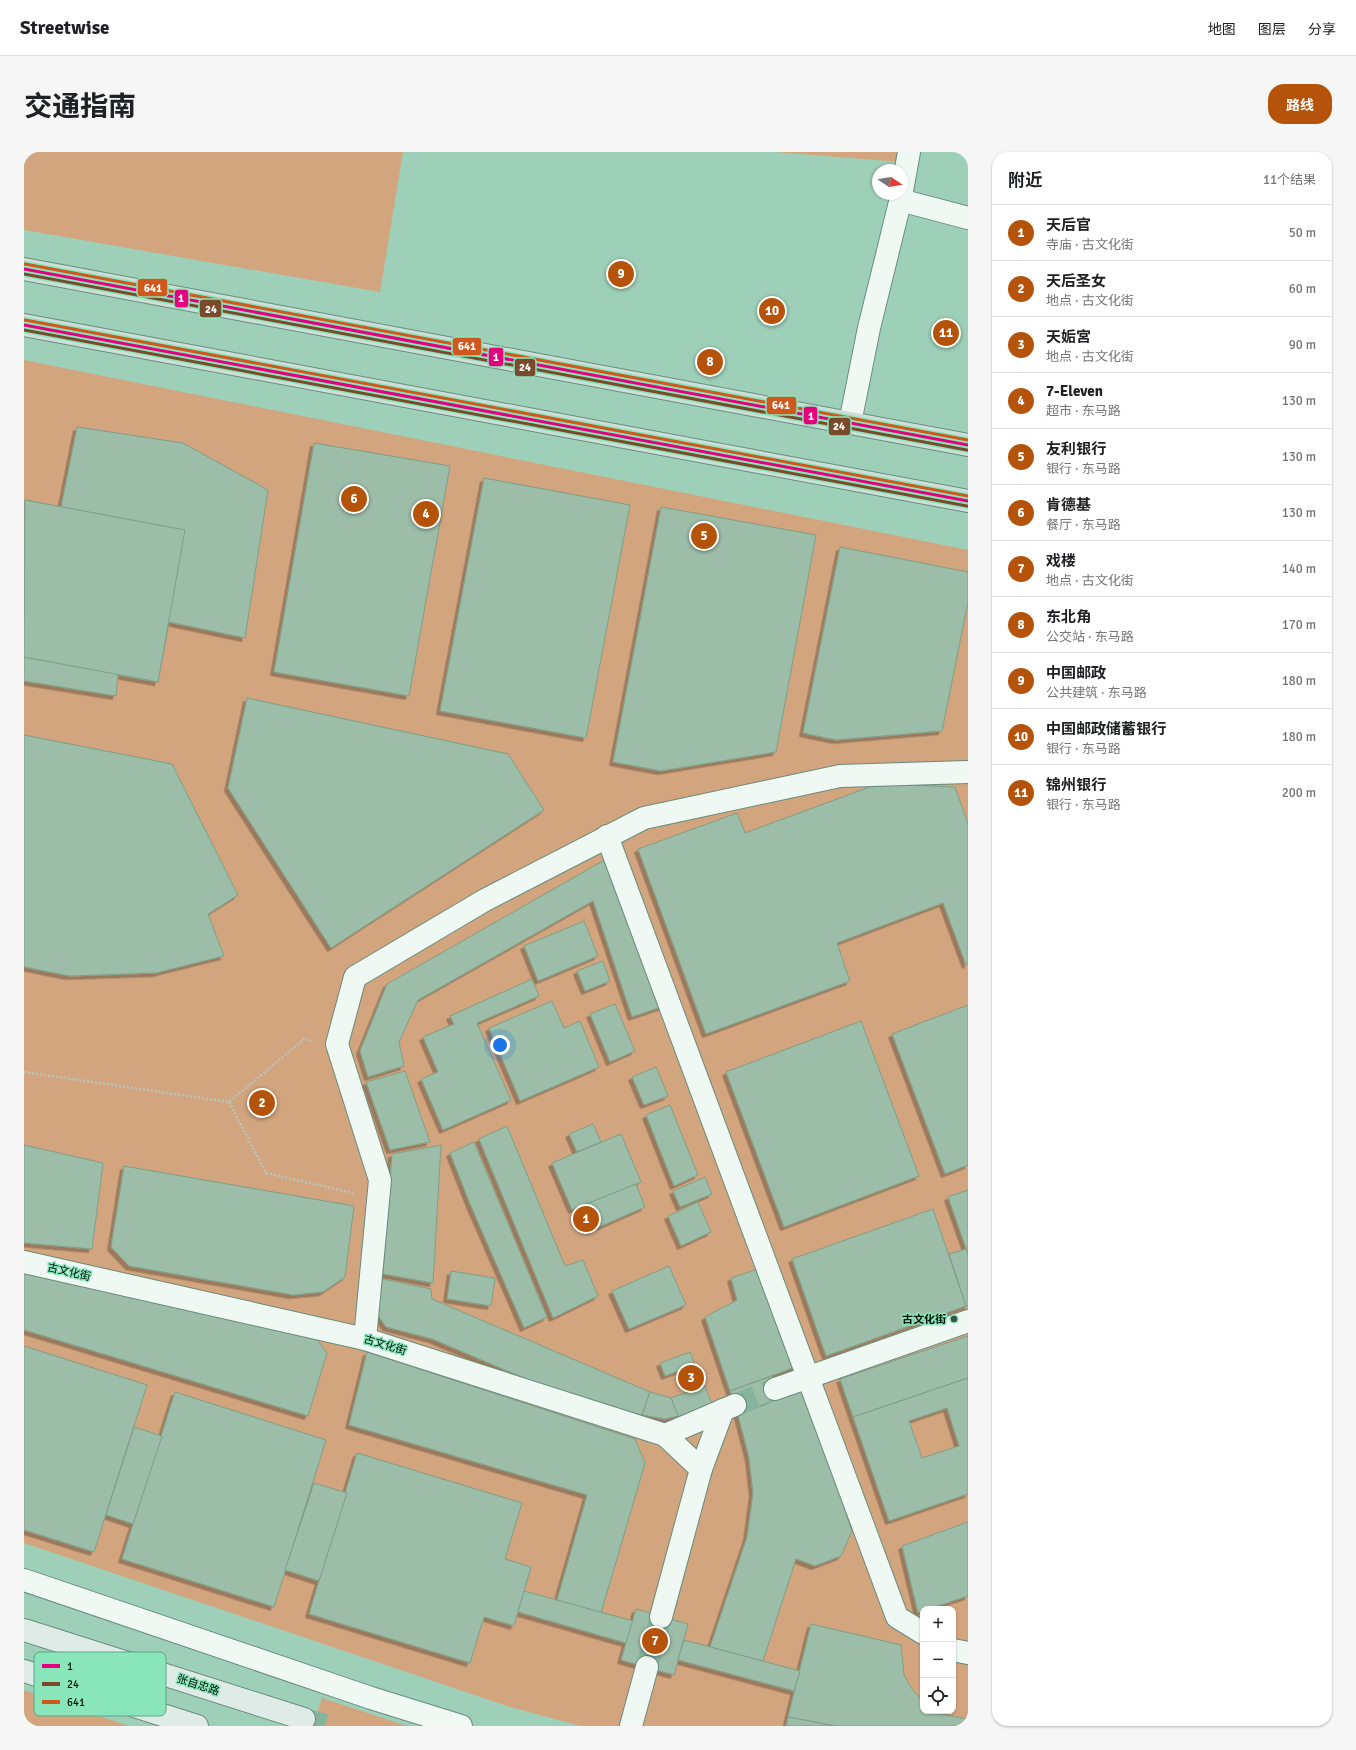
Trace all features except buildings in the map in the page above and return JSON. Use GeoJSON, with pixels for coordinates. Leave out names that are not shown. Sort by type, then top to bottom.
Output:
{"type":"FeatureCollection","features":[{"type":"Feature","properties":{"kind":"main road"},"geometry":{"type":"LineString","coordinates":[[24,269],[968,446]]}},
{"type":"Feature","properties":{"kind":"main road"},"geometry":{"type":"LineString","coordinates":[[24,324],[968,501]]}},
{"type":"Feature","properties":{"kind":"street"},"geometry":{"type":"LineString","coordinates":[[907,164],[909,152]]}},
{"type":"Feature","properties":{"kind":"street"},"geometry":{"type":"LineString","coordinates":[[908,197],[968,218]]}},
{"type":"Feature","properties":{"kind":"street"},"geometry":{"type":"LineString","coordinates":[[850,423],[869,328],[900,200]]}},
{"type":"Feature","properties":{"kind":"street"},"geometry":{"type":"LineString","coordinates":[[365,1339],[380,1180],[337,1044],[355,977],[485,900],[644,818],[840,776],[968,772]]}},
{"type":"Feature","properties":{"kind":"street"},"geometry":{"type":"LineString","coordinates":[[607,836],[898,1617],[920,1631]]}},
{"type":"Feature","properties":{"kind":"street","name":"古文化街"},"geometry":{"type":"LineString","coordinates":[[24,1262],[365,1339],[665,1435]]}},
{"type":"Feature","properties":{"kind":"street"},"geometry":{"type":"LineString","coordinates":[[776,1389],[968,1321]]}},
{"type":"Feature","properties":{"kind":"street"},"geometry":{"type":"LineString","coordinates":[[661,1616],[701,1469],[729,1407],[665,1435],[701,1469]]}},
{"type":"Feature","properties":{"kind":"street"},"geometry":{"type":"LineString","coordinates":[[24,1580],[370,1698],[461,1726]]}},
{"type":"Feature","properties":{"kind":"street","name":"张自忠路"},"geometry":{"type":"LineString","coordinates":[[24,1630],[93,1652]]}},
{"type":"Feature","properties":{"kind":"street"},"geometry":{"type":"LineString","coordinates":[[956,1651],[968,1653]]}},
{"type":"Feature","properties":{"kind":"street"},"geometry":{"type":"LineString","coordinates":[[631,1726],[647,1667]]}},
{"type":"Feature","properties":{"kind":"street"},"geometry":{"type":"LineString","coordinates":[[24,1671],[34,1674]]}},
{"type":"Feature","properties":{"kind":"street","name":"张自忠路"},"geometry":{"type":"LineString","coordinates":[[166,1675],[304,1719]]}},
{"type":"Feature","properties":{"kind":"street"},"geometry":{"type":"LineString","coordinates":[[166,1716],[197,1726]]}},
{"type":"Feature","properties":{"kind":"path"},"geometry":{"type":"LineString","coordinates":[[24,1072],[229,1102],[304,1040],[337,1044]]}},
{"type":"Feature","properties":{"kind":"path"},"geometry":{"type":"LineString","coordinates":[[229,1102],[266,1173],[378,1199]]}},
{"type":"Feature","properties":{"kind":"shaded area"},"geometry":{"type":"Polygon","coordinates":[[[24,152],[403,152],[380,292],[24,230],[24,152]]]}},
{"type":"Feature","properties":{"kind":"shaded area"},"geometry":{"type":"Polygon","coordinates":[[[775,152],[902,152],[900,162],[775,152]]]}},
{"type":"Feature","properties":{"kind":"shaded area"},"geometry":{"type":"Polygon","coordinates":[[[24,360],[968,550],[968,1726],[581,1726],[510,1707],[24,1543],[24,360]]]}},
{"type":"Feature","properties":{"kind":"shaded area"},"geometry":{"type":"Polygon","coordinates":[[[24,1690],[34,1694],[34,1716],[100,1716],[129,1726],[24,1726],[24,1690]]]}},
{"type":"Feature","properties":{"kind":"shaded area"},"geometry":{"type":"Polygon","coordinates":[[[322,1698],[407,1726],[313,1726],[322,1698]]]}},
{"type":"Feature","properties":{"kind":"tunnel"},"geometry":{"type":"LineString","coordinates":[[735,1405],[775,1389]]}},
{"type":"Feature","properties":{"kind":"tunnel"},"geometry":{"type":"LineString","coordinates":[[647,1667],[661,1617]]}},
{"type":"Feature","properties":{"kind":"tunnel"},"geometry":{"type":"LineString","coordinates":[[304,1719],[329,1726]]}},
{"type":"Feature","properties":{"kind":"transit line","name":"641"},"geometry":{"type":"LineString","coordinates":[[25,264],[968,440]]}},
{"type":"Feature","properties":{"kind":"transit line","name":"1"},"geometry":{"type":"LineString","coordinates":[[24,269],[968,445]]}},
{"type":"Feature","properties":{"kind":"transit line","name":"24"},"geometry":{"type":"LineString","coordinates":[[24,274],[967,450]]}},
{"type":"Feature","properties":{"kind":"transit line","name":"641"},"geometry":{"type":"LineString","coordinates":[[25,320],[968,496]]}},
{"type":"Feature","properties":{"kind":"transit line","name":"1"},"geometry":{"type":"LineString","coordinates":[[24,325],[968,501]]}},
{"type":"Feature","properties":{"kind":"transit line","name":"24"},"geometry":{"type":"LineString","coordinates":[[24,330],[967,506]]}},
{"type":"Feature","properties":{"kind":"place","name":"中国邮政"},"geometry":{"type":"Point","coordinates":[621,274]}},
{"type":"Feature","properties":{"kind":"place","name":"中国邮政储蓄银行"},"geometry":{"type":"Point","coordinates":[772,311]}},
{"type":"Feature","properties":{"kind":"place","name":"锦州银行"},"geometry":{"type":"Point","coordinates":[946,333]}},
{"type":"Feature","properties":{"kind":"place","name":"东北角"},"geometry":{"type":"Point","coordinates":[710,362]}},
{"type":"Feature","properties":{"kind":"place","name":"肯德基"},"geometry":{"type":"Point","coordinates":[354,499]}},
{"type":"Feature","properties":{"kind":"place","name":"7-Eleven"},"geometry":{"type":"Point","coordinates":[426,514]}},
{"type":"Feature","properties":{"kind":"place","name":"友利银行"},"geometry":{"type":"Point","coordinates":[704,536]}},
{"type":"Feature","properties":{"kind":"place","name":"天后圣女"},"geometry":{"type":"Point","coordinates":[262,1103]}},
{"type":"Feature","properties":{"kind":"place","name":"天后官"},"geometry":{"type":"Point","coordinates":[586,1219]}},
{"type":"Feature","properties":{"kind":"place","name":"古文化街"},"geometry":{"type":"Point","coordinates":[954,1319]}},
{"type":"Feature","properties":{"kind":"place","name":"天姤宮"},"geometry":{"type":"Point","coordinates":[691,1378]}},
{"type":"Feature","properties":{"kind":"place","name":"戏楼"},"geometry":{"type":"Point","coordinates":[655,1641]}}]}
